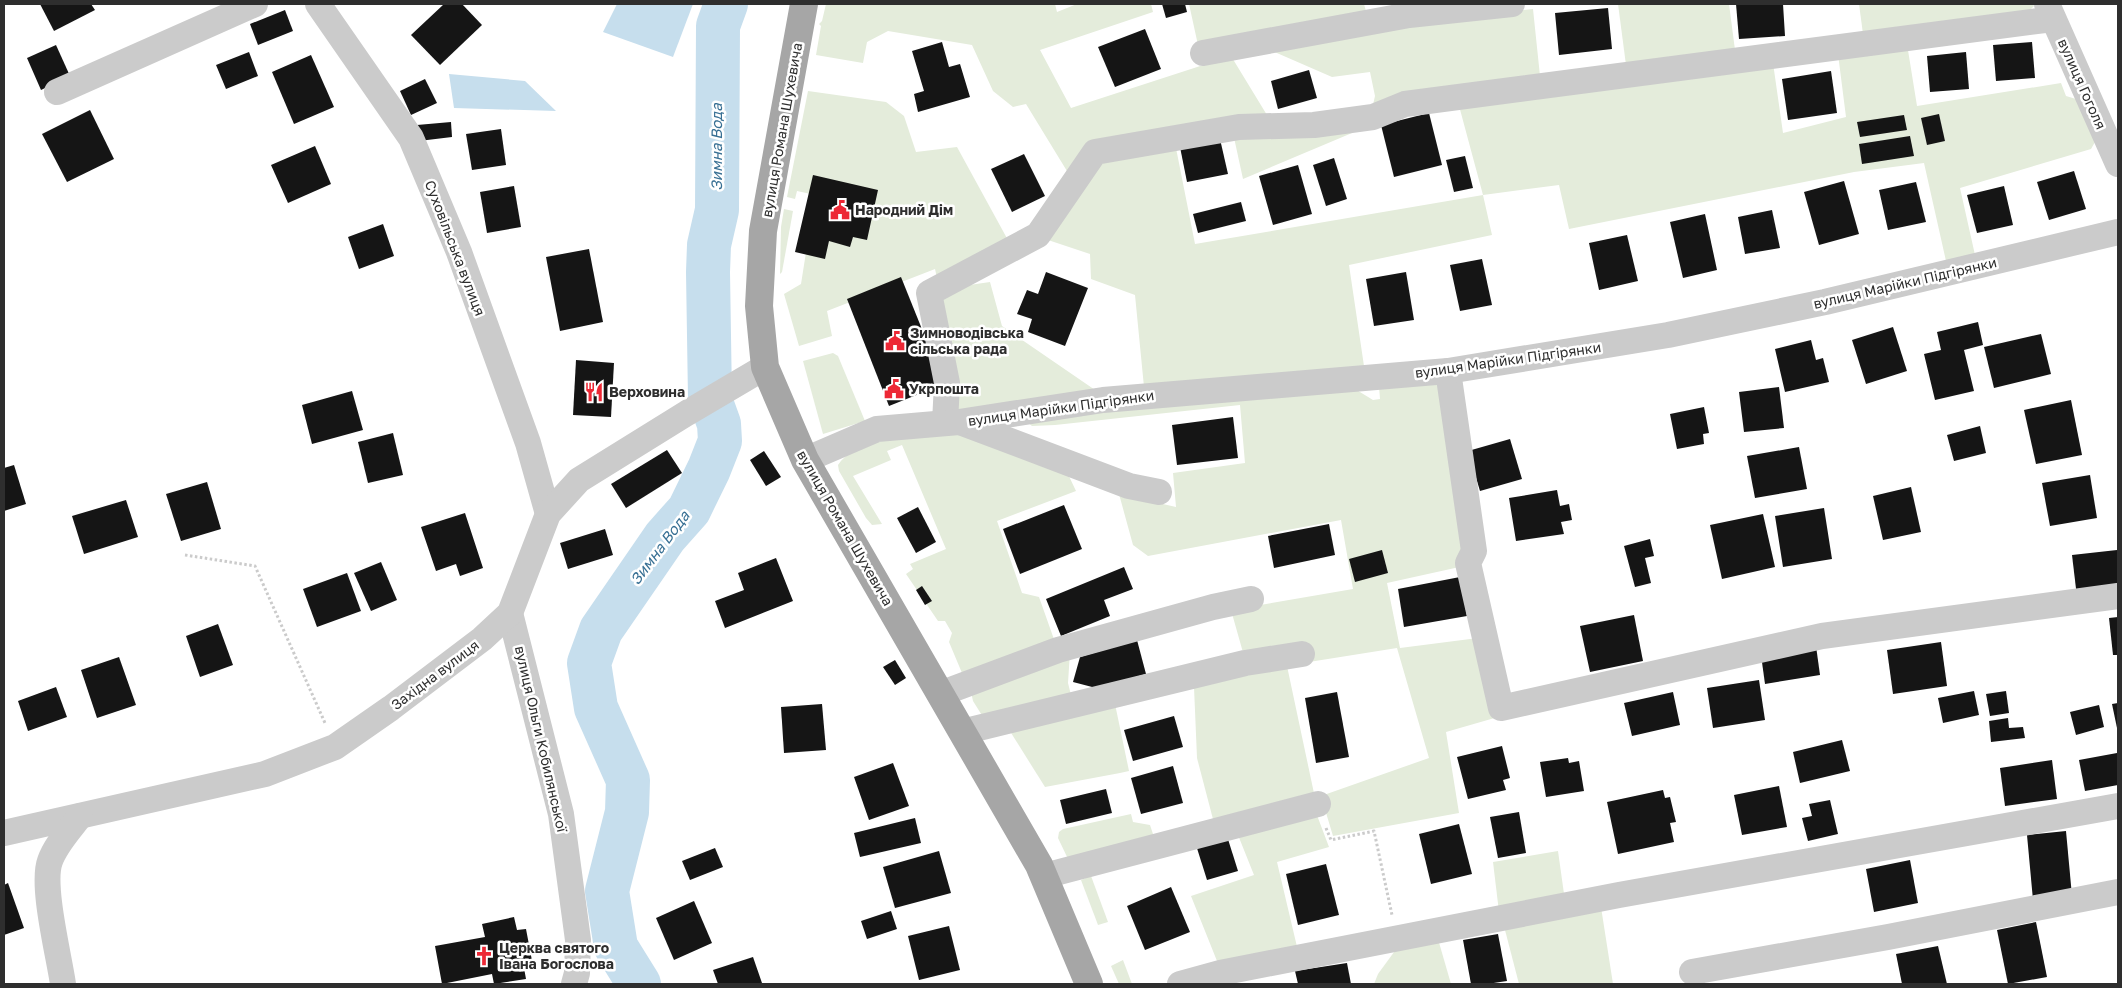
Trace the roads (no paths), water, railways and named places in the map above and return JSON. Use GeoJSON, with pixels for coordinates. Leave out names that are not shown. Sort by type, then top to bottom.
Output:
{"type":"FeatureCollection","features":[{"type":"Feature","properties":{"kind":"main road","name":"вулиця Романа Шухевича"},"geometry":{"type":"LineString","coordinates":[[804,4],[764,231],[759,306],[765,367],[805,460],[1044,876],[1089,984]]}},
{"type":"Feature","properties":{"kind":"street"},"geometry":{"type":"LineString","coordinates":[[58,92],[255,4]]}},
{"type":"Feature","properties":{"kind":"street","name":"Суховільська вулиця"},"geometry":{"type":"LineString","coordinates":[[318,4],[411,138],[459,252],[528,443],[548,514]]}},
{"type":"Feature","properties":{"kind":"street"},"geometry":{"type":"LineString","coordinates":[[1203,53],[1409,15],[1512,4]]}},
{"type":"Feature","properties":{"kind":"street"},"geometry":{"type":"LineString","coordinates":[[1159,492],[1129,486],[952,422],[947,383],[929,292],[1038,235],[1095,152],[1239,127],[1314,125],[1373,117],[1405,104],[2050,11]]}},
{"type":"Feature","properties":{"kind":"street","name":"вулиця Гоголя"},"geometry":{"type":"LineString","coordinates":[[2050,11],[2118,164]]}},
{"type":"Feature","properties":{"kind":"street","name":"вулиця Марійки Підгірянки"},"geometry":{"type":"LineString","coordinates":[[805,460],[877,429],[952,422],[1103,400],[1448,371],[1668,336],[1825,302],[2118,232]]}},
{"type":"Feature","properties":{"kind":"street","name":"Західна вулиця"},"geometry":{"type":"LineString","coordinates":[[4,833],[265,774],[336,746],[391,708],[482,640],[510,613],[548,514],[579,480],[765,367]]}},
{"type":"Feature","properties":{"kind":"street"},"geometry":{"type":"LineString","coordinates":[[1448,371],[1474,551],[1468,563],[1501,708],[1822,636],[2118,596]]}},
{"type":"Feature","properties":{"kind":"street"},"geometry":{"type":"LineString","coordinates":[[940,694],[1058,650],[1213,607],[1251,599]]}},
{"type":"Feature","properties":{"kind":"street","name":"вулиця Ольги Кобилянської"},"geometry":{"type":"LineString","coordinates":[[510,613],[561,814],[578,940],[577,973],[574,984]]}},
{"type":"Feature","properties":{"kind":"street"},"geometry":{"type":"LineString","coordinates":[[962,732],[1245,663],[1302,654]]}},
{"type":"Feature","properties":{"kind":"street"},"geometry":{"type":"LineString","coordinates":[[1044,876],[1318,804]]}},
{"type":"Feature","properties":{"kind":"street"},"geometry":{"type":"LineString","coordinates":[[1180,984],[1220,973],[1619,895],[2118,806]]}},
{"type":"Feature","properties":{"kind":"street"},"geometry":{"type":"LineString","coordinates":[[63,984],[46,882],[49,862],[57,846],[80,816]]}},
{"type":"Feature","properties":{"kind":"street"},"geometry":{"type":"LineString","coordinates":[[1692,972],[1888,937],[2118,892]]}},
{"type":"Feature","properties":{"kind":"water"},"geometry":{"type":"Polygon","coordinates":[[[617,4],[693,4],[673,57],[603,32],[617,4]]]}},
{"type":"Feature","properties":{"kind":"water"},"geometry":{"type":"Polygon","coordinates":[[[449,74],[525,81],[556,111],[454,108],[449,74]]]}},
{"type":"Feature","properties":{"kind":"waterway","name":"Зимна Вода"},"geometry":{"type":"LineString","coordinates":[[639,984],[616,947],[607,891],[627,812],[628,780],[596,708],[589,663],[601,630],[665,537],[689,510],[720,441],[719,424],[710,399],[708,272],[709,245],[717,210],[718,26],[726,4]]}},
{"type":"Feature","properties":{"kind":"place","name":"Народний Дім"},"geometry":{"type":"Point","coordinates":[840,210]}},
{"type":"Feature","properties":{"kind":"place","name":"Зимноводівська сільська рада"},"geometry":{"type":"Point","coordinates":[895,341]}},
{"type":"Feature","properties":{"kind":"place","name":"Укрпошта"},"geometry":{"type":"Point","coordinates":[894,389]}},
{"type":"Feature","properties":{"kind":"place","name":"Верховина"},"geometry":{"type":"Point","coordinates":[594,392]}},
{"type":"Feature","properties":{"kind":"place","name":"Церква святого Івана Богослова"},"geometry":{"type":"Point","coordinates":[484,956]}}]}
